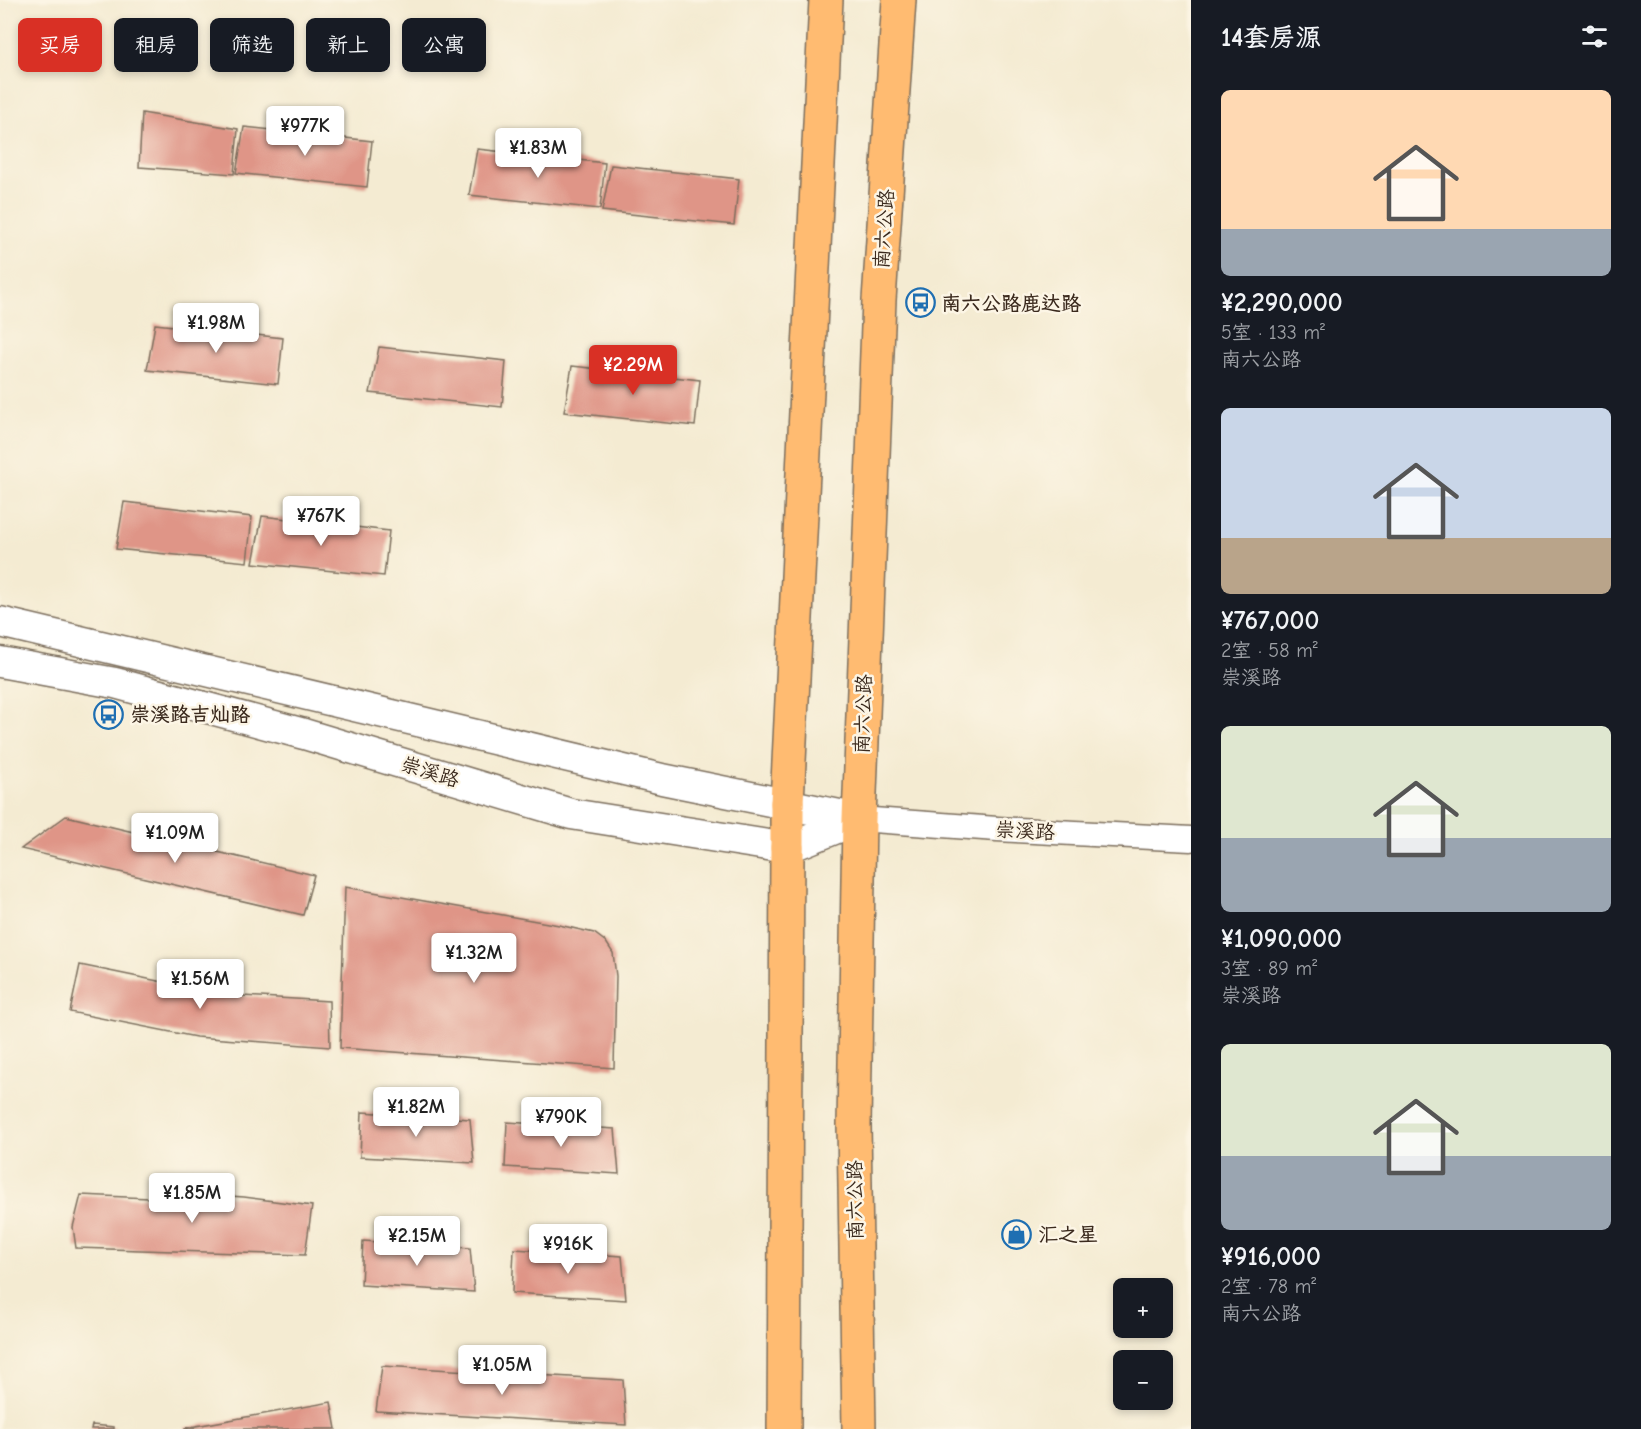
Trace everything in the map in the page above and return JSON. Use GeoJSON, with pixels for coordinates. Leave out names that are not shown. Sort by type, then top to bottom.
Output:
{"type":"FeatureCollection","features":[{"type":"Feature","properties":{"kind":"main road"},"geometry":{"type":"LineString","coordinates":[[784,1429],[787,803],[826,0]]}},
{"type":"Feature","properties":{"kind":"main road","name":"南六公路"},"geometry":{"type":"LineString","coordinates":[[859,1429],[854,1125],[859,819],[879,300],[899,0]]}},
{"type":"Feature","properties":{"kind":"street","name":"崇溪路"},"geometry":{"type":"LineString","coordinates":[[0,622],[662,779],[859,819],[1191,839]]}},
{"type":"Feature","properties":{"kind":"street","name":"崇溪路"},"geometry":{"type":"LineString","coordinates":[[0,662],[114,683],[182,701],[304,734],[571,814],[787,848],[859,819]]}},
{"type":"Feature","properties":{"kind":"building"},"geometry":{"type":"Polygon","coordinates":[[[142,113],[238,129],[234,174],[139,167],[142,113]]]}},
{"type":"Feature","properties":{"kind":"building"},"geometry":{"type":"Polygon","coordinates":[[[244,127],[372,141],[367,187],[236,173],[244,127]]]}},
{"type":"Feature","properties":{"kind":"building"},"geometry":{"type":"Polygon","coordinates":[[[477,149],[605,163],[600,209],[469,195],[477,149]]]}},
{"type":"Feature","properties":{"kind":"building"},"geometry":{"type":"Polygon","coordinates":[[[611,165],[739,179],[734,225],[602,211],[611,165]]]}},
{"type":"Feature","properties":{"kind":"building"},"geometry":{"type":"Polygon","coordinates":[[[155,324],[283,338],[278,384],[147,370],[155,324]]]}},
{"type":"Feature","properties":{"kind":"building"},"geometry":{"type":"Polygon","coordinates":[[[379,347],[506,361],[502,407],[370,393],[379,347]]]}},
{"type":"Feature","properties":{"kind":"building"},"geometry":{"type":"Polygon","coordinates":[[[572,366],[700,380],[695,426],[564,412],[572,366]]]}},
{"type":"Feature","properties":{"kind":"building"},"geometry":{"type":"Polygon","coordinates":[[[124,502],[252,517],[247,562],[116,549],[124,502]]]}},
{"type":"Feature","properties":{"kind":"building"},"geometry":{"type":"Polygon","coordinates":[[[262,516],[389,531],[384,576],[253,563],[262,516]]]}},
{"type":"Feature","properties":{"kind":"building"},"geometry":{"type":"Polygon","coordinates":[[[66,816],[314,875],[303,915],[21,849],[66,816]]]}},
{"type":"Feature","properties":{"kind":"building"},"geometry":{"type":"Polygon","coordinates":[[[345,887],[594,933],[606,942],[613,953],[616,976],[614,1068],[340,1048],[345,887]]]}},
{"type":"Feature","properties":{"kind":"building"},"geometry":{"type":"Polygon","coordinates":[[[80,965],[226,995],[329,1001],[330,1047],[196,1037],[70,1012],[80,965]]]}},
{"type":"Feature","properties":{"kind":"building"},"geometry":{"type":"Polygon","coordinates":[[[362,1112],[470,1119],[474,1163],[360,1157],[362,1112]]]}},
{"type":"Feature","properties":{"kind":"building"},"geometry":{"type":"Polygon","coordinates":[[[507,1122],[615,1129],[619,1174],[505,1167],[507,1122]]]}},
{"type":"Feature","properties":{"kind":"building"},"geometry":{"type":"Polygon","coordinates":[[[186,1193],[244,1197],[312,1206],[305,1255],[76,1248],[73,1227],[81,1195],[149,1198],[186,1193]]]}},
{"type":"Feature","properties":{"kind":"building"},"geometry":{"type":"Polygon","coordinates":[[[363,1241],[470,1248],[474,1292],[361,1285],[363,1241]]]}},
{"type":"Feature","properties":{"kind":"building"},"geometry":{"type":"Polygon","coordinates":[[[514,1249],[622,1256],[626,1300],[512,1293],[514,1249]]]}},
{"type":"Feature","properties":{"kind":"building"},"geometry":{"type":"Polygon","coordinates":[[[382,1366],[623,1380],[626,1425],[376,1411],[382,1366]]]}},
{"type":"Feature","properties":{"kind":"building"},"geometry":{"type":"Polygon","coordinates":[[[331,1402],[336,1429],[185,1429],[185,1428],[331,1402]]]}},
{"type":"Feature","properties":{"kind":"building"},"geometry":{"type":"Polygon","coordinates":[[[92,1425],[114,1427],[114,1429],[91,1429],[92,1425]]]}},
{"type":"Feature","properties":{"kind":"place","name":"南六公路鹿达路"},"geometry":{"type":"Point","coordinates":[920,303]}},
{"type":"Feature","properties":{"kind":"place","name":"崇溪路吉灿路"},"geometry":{"type":"Point","coordinates":[109,714]}},
{"type":"Feature","properties":{"kind":"place","name":"汇之星"},"geometry":{"type":"Point","coordinates":[1017,1234]}}]}
